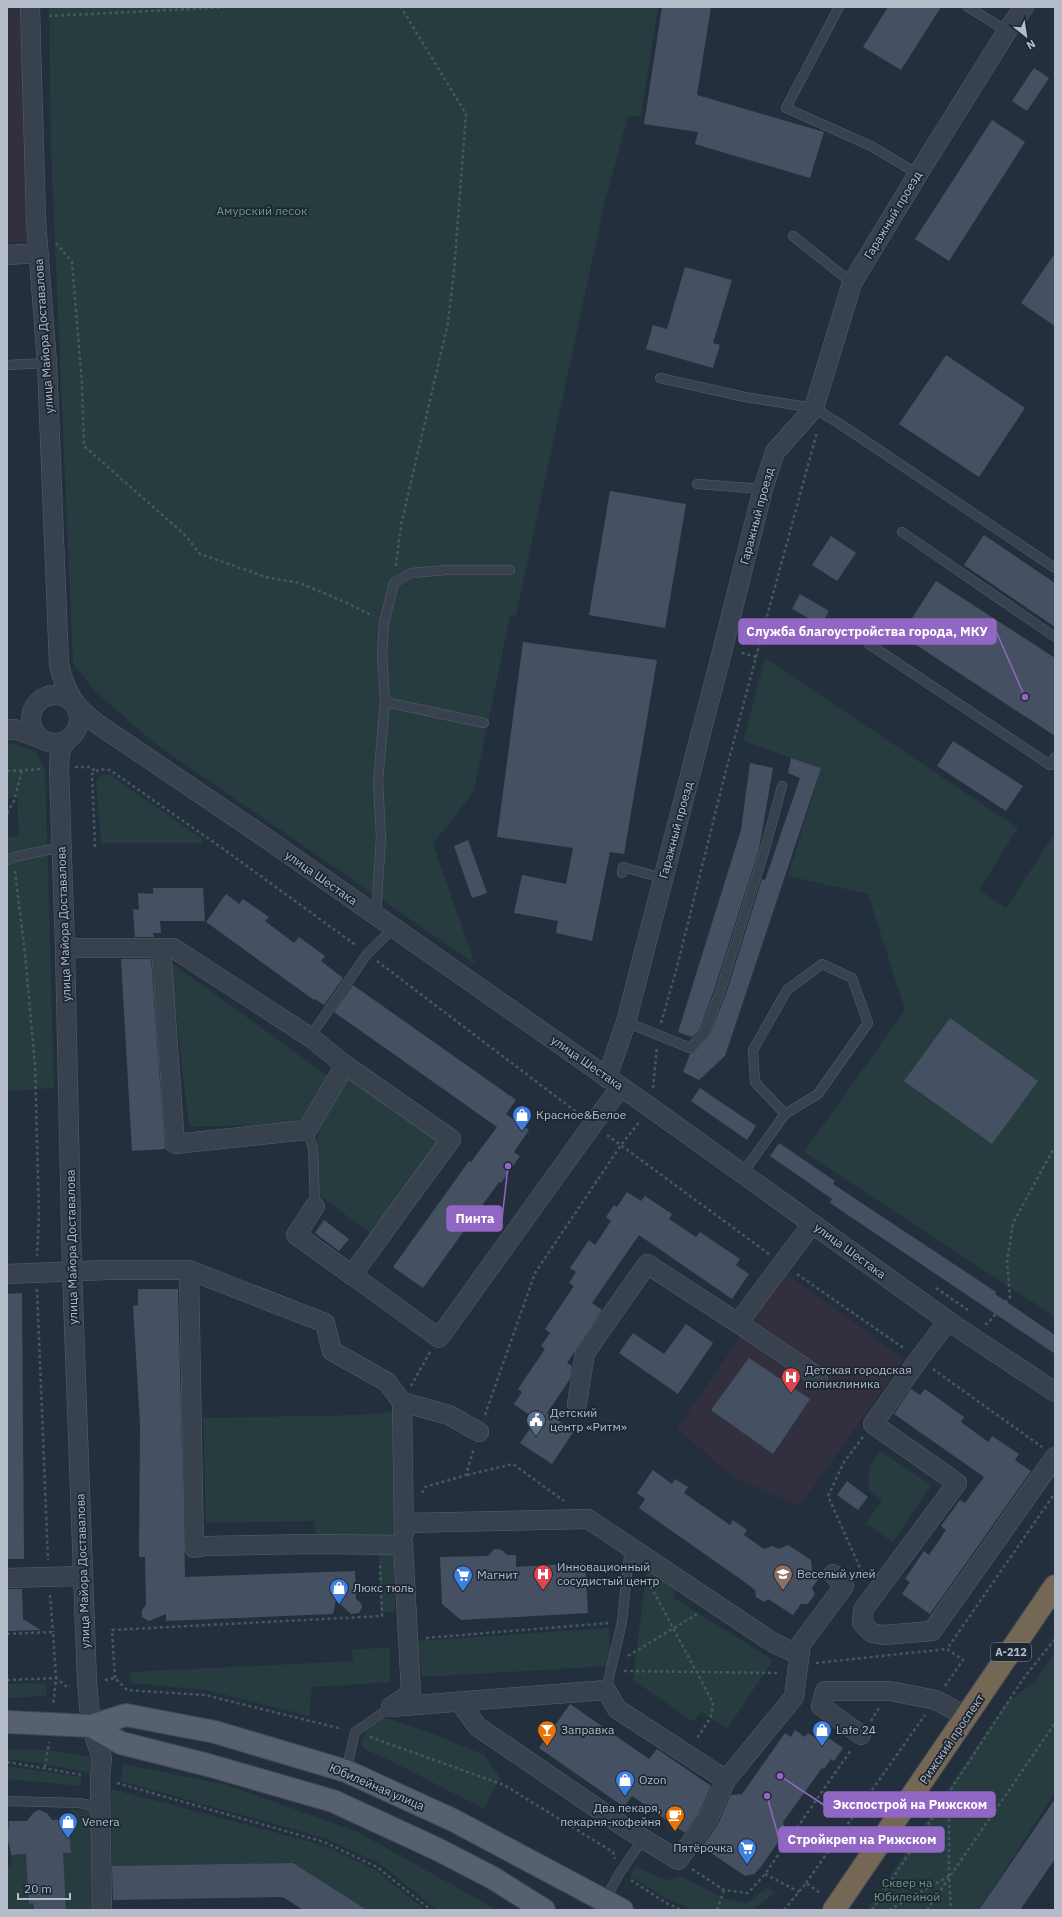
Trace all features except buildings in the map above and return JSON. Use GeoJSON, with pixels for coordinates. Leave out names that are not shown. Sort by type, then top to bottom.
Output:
{"type":"FeatureCollection","features":[{"type":"Feature","properties":{"kind":"highway","name":"Рижский проспект"},"geometry":{"type":"LineString","coordinates":[[836,1908],[1055,1586]]}},
{"type":"Feature","properties":{"kind":"main road","name":"Юбилейная улица"},"geometry":{"type":"LineString","coordinates":[[7,1722],[91,1726],[126,1715],[215,1732],[346,1771],[453,1820],[614,1905]]}},
{"type":"Feature","properties":{"kind":"main road","name":"Юбилейная улица"},"geometry":{"type":"LineString","coordinates":[[91,1726],[121,1743],[208,1765],[333,1801],[437,1849],[493,1878],[544,1910]]}},
{"type":"Feature","properties":{"kind":"street","name":"Гаражный проезд"},"geometry":{"type":"LineString","coordinates":[[439,1338],[593,1124],[614,1083],[626,1022],[662,878],[724,648],[763,489],[775,452],[814,408],[852,283],[1007,31],[1024,7]]}},
{"type":"Feature","properties":{"kind":"street","name":"улица Майора Доставалова"},"geometry":{"type":"LineString","coordinates":[[30,12],[36,220],[47,363],[59,665],[63,684],[74,702]]}},
{"type":"Feature","properties":{"kind":"street"},"geometry":{"type":"LineString","coordinates":[[7,255],[38,253]]}},
{"type":"Feature","properties":{"kind":"street","name":"улица Майора Доставалова"},"geometry":{"type":"LineString","coordinates":[[44,697],[51,686],[59,665]]}},
{"type":"Feature","properties":{"kind":"street"},"geometry":{"type":"LineString","coordinates":[[10,730],[43,740],[54,743],[70,737],[79,726],[80,718],[74,702],[68,697],[60,694],[51,694],[37,702],[33,709],[31,718],[32,725],[43,740]]}},
{"type":"Feature","properties":{"kind":"street","name":"улица Шестака"},"geometry":{"type":"LineString","coordinates":[[74,702],[87,716],[260,834],[614,1083],[655,1100],[742,1174],[948,1321],[1055,1392]]}},
{"type":"Feature","properties":{"kind":"street"},"geometry":{"type":"LineString","coordinates":[[10,730],[31,718]]}},
{"type":"Feature","properties":{"kind":"street","name":"улица Шестака"},"geometry":{"type":"LineString","coordinates":[[70,737],[86,731],[116,736]]}},
{"type":"Feature","properties":{"kind":"street","name":"улица Майора Доставалова"},"geometry":{"type":"LineString","coordinates":[[70,737],[60,751],[58,768],[62,847],[72,1271],[82,1576],[91,1726],[108,1780],[101,1808],[102,1910]]}},
{"type":"Feature","properties":{"kind":"street","name":"улица Майора Доставалова"},"geometry":{"type":"LineString","coordinates":[[43,740],[54,752],[58,768]]}},
{"type":"Feature","properties":{"kind":"street"},"geometry":{"type":"LineString","coordinates":[[65,948],[173,948],[310,1037],[345,1065],[451,1139],[352,1274]]}},
{"type":"Feature","properties":{"kind":"street"},"geometry":{"type":"LineString","coordinates":[[161,948],[175,1144],[307,1130],[345,1065]]}},
{"type":"Feature","properties":{"kind":"street"},"geometry":{"type":"LineString","coordinates":[[315,1206],[296,1235],[439,1338]]}},
{"type":"Feature","properties":{"kind":"street"},"geometry":{"type":"LineString","coordinates":[[738,1323],[812,1224]]}},
{"type":"Feature","properties":{"kind":"street"},"geometry":{"type":"LineString","coordinates":[[577,1404],[585,1353],[647,1264],[818,1377]]}},
{"type":"Feature","properties":{"kind":"street"},"geometry":{"type":"LineString","coordinates":[[7,1274],[72,1271],[189,1270],[325,1323],[332,1351],[387,1382],[402,1402],[403,1545],[410,1693],[391,1707]]}},
{"type":"Feature","properties":{"kind":"street"},"geometry":{"type":"LineString","coordinates":[[189,1270],[194,1548],[206,1546],[314,1544],[403,1545]]}},
{"type":"Feature","properties":{"kind":"street"},"geometry":{"type":"LineString","coordinates":[[948,1321],[873,1424],[957,1483],[863,1610],[862,1623],[872,1633],[884,1635],[932,1631],[1052,1454]]}},
{"type":"Feature","properties":{"kind":"street"},"geometry":{"type":"LineString","coordinates":[[402,1402],[449,1415],[479,1432]]}},
{"type":"Feature","properties":{"kind":"street"},"geometry":{"type":"LineString","coordinates":[[404,1523],[588,1519],[799,1660]]}},
{"type":"Feature","properties":{"kind":"street"},"geometry":{"type":"LineString","coordinates":[[460,1702],[478,1727],[643,1839],[678,1860],[707,1821],[726,1780],[794,1697],[801,1644],[844,1586],[833,1574]]}},
{"type":"Feature","properties":{"kind":"street"},"geometry":{"type":"LineString","coordinates":[[7,1578],[82,1576]]}},
{"type":"Feature","properties":{"kind":"street"},"geometry":{"type":"LineString","coordinates":[[391,1707],[606,1690],[617,1709],[726,1780]]}},
{"type":"Feature","properties":{"kind":"street"},"geometry":{"type":"LineString","coordinates":[[861,1735],[822,1706],[825,1691],[890,1691],[936,1700],[967,1717]]}},
{"type":"Feature","properties":{"kind":"lane"},"geometry":{"type":"LineString","coordinates":[[839,7],[786,108],[871,146],[918,174]]}},
{"type":"Feature","properties":{"kind":"lane"},"geometry":{"type":"LineString","coordinates":[[968,7],[1007,31]]}},
{"type":"Feature","properties":{"kind":"lane"},"geometry":{"type":"LineString","coordinates":[[793,236],[852,283]]}},
{"type":"Feature","properties":{"kind":"lane"},"geometry":{"type":"LineString","coordinates":[[7,365],[47,363]]}},
{"type":"Feature","properties":{"kind":"lane"},"geometry":{"type":"LineString","coordinates":[[660,378],[746,398],[814,408],[1055,568]]}},
{"type":"Feature","properties":{"kind":"lane"},"geometry":{"type":"LineString","coordinates":[[697,484],[763,489]]}},
{"type":"Feature","properties":{"kind":"lane"},"geometry":{"type":"LineString","coordinates":[[902,532],[1055,637]]}},
{"type":"Feature","properties":{"kind":"lane"},"geometry":{"type":"LineString","coordinates":[[376,917],[381,838],[378,781],[385,702],[382,655],[384,623],[394,582],[411,573],[446,570],[510,570]]}},
{"type":"Feature","properties":{"kind":"lane"},"geometry":{"type":"LineString","coordinates":[[869,644],[1050,765],[1055,757]]}},
{"type":"Feature","properties":{"kind":"lane"},"geometry":{"type":"LineString","coordinates":[[385,702],[484,723]]}},
{"type":"Feature","properties":{"kind":"lane"},"geometry":{"type":"LineString","coordinates":[[626,1022],[690,1048],[704,1034],[720,992],[765,849],[782,786]]}},
{"type":"Feature","properties":{"kind":"lane"},"geometry":{"type":"LineString","coordinates":[[10,859],[62,847]]}},
{"type":"Feature","properties":{"kind":"lane"},"geometry":{"type":"LineString","coordinates":[[624,866],[662,878]]}},
{"type":"Feature","properties":{"kind":"lane"},"geometry":{"type":"LineString","coordinates":[[310,1037],[367,954],[394,928]]}},
{"type":"Feature","properties":{"kind":"lane"},"geometry":{"type":"LineString","coordinates":[[742,1174],[785,1114],[818,1094],[868,1024],[852,978],[822,964],[787,990],[753,1050],[755,1082],[785,1114]]}},
{"type":"Feature","properties":{"kind":"lane"},"geometry":{"type":"LineString","coordinates":[[307,1130],[313,1148],[315,1206]]}},
{"type":"Feature","properties":{"kind":"lane"},"geometry":{"type":"LineString","coordinates":[[606,1690],[622,1622],[630,1546]]}},
{"type":"Feature","properties":{"kind":"lane"},"geometry":{"type":"LineString","coordinates":[[346,1771],[355,1732],[391,1707]]}},
{"type":"Feature","properties":{"kind":"lane"},"geometry":{"type":"LineString","coordinates":[[7,1801],[79,1803],[101,1808]]}},
{"type":"Feature","properties":{"kind":"lane"},"geometry":{"type":"LineString","coordinates":[[614,1905],[619,1874],[643,1839]]}},
{"type":"Feature","properties":{"kind":"path"},"geometry":{"type":"LineString","coordinates":[[30,12],[230,7]]}},
{"type":"Feature","properties":{"kind":"path"},"geometry":{"type":"LineString","coordinates":[[394,582],[400,525],[448,323],[454,271],[466,114],[401,7]]}},
{"type":"Feature","properties":{"kind":"path"},"geometry":{"type":"LineString","coordinates":[[36,220],[72,262],[82,384],[84,446],[185,535],[200,554],[269,578],[300,583],[347,602],[384,623]]}},
{"type":"Feature","properties":{"kind":"path"},"geometry":{"type":"LineString","coordinates":[[466,1475],[479,1432],[535,1273],[621,1145],[655,1100],[653,1087],[658,1035],[676,971],[721,789],[817,434],[814,408]]}},
{"type":"Feature","properties":{"kind":"path"},"geometry":{"type":"LineString","coordinates":[[724,648],[756,657]]}},
{"type":"Feature","properties":{"kind":"path"},"geometry":{"type":"LineString","coordinates":[[7,771],[58,768]]}},
{"type":"Feature","properties":{"kind":"path"},"geometry":{"type":"LineString","coordinates":[[95,847],[92,774],[100,768],[110,770],[222,848],[367,954],[782,1264],[1052,1454]]}},
{"type":"Feature","properties":{"kind":"path"},"geometry":{"type":"LineString","coordinates":[[7,813],[14,801],[22,770]]}},
{"type":"Feature","properties":{"kind":"path"},"geometry":{"type":"LineString","coordinates":[[10,859],[25,954],[35,1065],[39,1216],[37,1273],[49,1577],[56,1678],[52,1724],[45,1768]]}},
{"type":"Feature","properties":{"kind":"path"},"geometry":{"type":"LineString","coordinates":[[653,1087],[655,1100]]}},
{"type":"Feature","properties":{"kind":"path"},"geometry":{"type":"LineString","coordinates":[[980,1319],[987,1324],[1010,1297],[1007,1262],[1013,1223],[1055,1146]]}},
{"type":"Feature","properties":{"kind":"path"},"geometry":{"type":"LineString","coordinates":[[935,1287],[974,1315]]}},
{"type":"Feature","properties":{"kind":"path"},"geometry":{"type":"LineString","coordinates":[[402,1402],[439,1338]]}},
{"type":"Feature","properties":{"kind":"path"},"geometry":{"type":"LineString","coordinates":[[873,1424],[844,1462],[828,1496],[873,1596]]}},
{"type":"Feature","properties":{"kind":"path"},"geometry":{"type":"LineString","coordinates":[[404,1523],[425,1488],[466,1475],[513,1464],[588,1519]]}},
{"type":"Feature","properties":{"kind":"path"},"geometry":{"type":"LineString","coordinates":[[947,1649],[1055,1493]]}},
{"type":"Feature","properties":{"kind":"path"},"geometry":{"type":"LineString","coordinates":[[115,1678],[112,1630],[382,1616],[380,1545]]}},
{"type":"Feature","properties":{"kind":"path"},"geometry":{"type":"LineString","coordinates":[[647,1579],[713,1703],[710,1717],[696,1741],[694,1758]]}},
{"type":"Feature","properties":{"kind":"path"},"geometry":{"type":"LineString","coordinates":[[627,1650],[626,1657],[714,1603]]}},
{"type":"Feature","properties":{"kind":"path"},"geometry":{"type":"LineString","coordinates":[[408,1639],[622,1622]]}},
{"type":"Feature","properties":{"kind":"path"},"geometry":{"type":"LineString","coordinates":[[7,1634],[53,1632]]}},
{"type":"Feature","properties":{"kind":"path"},"geometry":{"type":"LineString","coordinates":[[872,1910],[1023,1679],[1055,1639]]}},
{"type":"Feature","properties":{"kind":"path"},"geometry":{"type":"LineString","coordinates":[[625,1664],[624,1672],[782,1673],[799,1660],[947,1649],[963,1660],[806,1883],[784,1910]]}},
{"type":"Feature","properties":{"kind":"path"},"geometry":{"type":"LineString","coordinates":[[127,1690],[205,1695],[355,1732],[504,1785],[612,1852],[619,1874],[666,1903],[682,1910]]}},
{"type":"Feature","properties":{"kind":"path"},"geometry":{"type":"LineString","coordinates":[[678,1860],[724,1890],[748,1893],[765,1874],[890,1691]]}},
{"type":"Feature","properties":{"kind":"path"},"geometry":{"type":"LineString","coordinates":[[927,1910],[1055,1723]]}},
{"type":"Feature","properties":{"kind":"path"},"geometry":{"type":"LineString","coordinates":[[7,1762],[108,1780],[324,1842],[377,1867],[431,1910]]}},
{"type":"Feature","properties":{"kind":"path"},"geometry":{"type":"LineString","coordinates":[[949,1793],[949,1876],[951,1910]]}},
{"type":"Feature","properties":{"kind":"path"},"geometry":{"type":"LineString","coordinates":[[765,1874],[799,1892]]}},
{"type":"Feature","properties":{"kind":"path"},"geometry":{"type":"LineString","coordinates":[[889,1910],[949,1876]]}},
{"type":"Feature","properties":{"kind":"path"},"geometry":{"type":"LineString","coordinates":[[806,1883],[836,1908]]}},
{"type":"Feature","properties":{"kind":"path"},"geometry":{"type":"LineString","coordinates":[[717,1910],[724,1890]]}},
{"type":"Feature","properties":{"kind":"shaded area"},"geometry":{"type":"Polygon","coordinates":[[[7,7],[20,7],[29,242],[7,242],[7,7]]]}},
{"type":"Feature","properties":{"kind":"shaded area","name":"Детская городская поликлиника"},"geometry":{"type":"Polygon","coordinates":[[[785,1273],[904,1359],[800,1506],[733,1477],[677,1428],[785,1273]]]}},
{"type":"Feature","properties":{"kind":"green space","name":"Амурский лесок"},"geometry":{"type":"Polygon","coordinates":[[[49,7],[658,7],[641,116],[628,116],[605,201],[516,615],[510,616],[474,791],[433,844],[475,964],[154,743],[94,690],[73,663],[51,150],[49,7]]]}},
{"type":"Feature","properties":{"kind":"green space"},"geometry":{"type":"Polygon","coordinates":[[[765,658],[1018,828],[979,890],[1006,908],[1055,833],[1055,1317],[804,1152],[905,1010],[868,894],[788,876],[821,768],[743,741],[765,658]]]}},
{"type":"Feature","properties":{"kind":"green space"},"geometry":{"type":"Polygon","coordinates":[[[14,743],[37,753],[45,769],[54,1088],[7,1091],[7,837],[19,836],[17,798],[7,798],[7,744],[14,743]]]}},
{"type":"Feature","properties":{"kind":"green space"},"geometry":{"type":"Polygon","coordinates":[[[109,774],[202,839],[202,843],[101,843],[96,780],[102,775],[109,774]]]}},
{"type":"Feature","properties":{"kind":"green space"},"geometry":{"type":"Polygon","coordinates":[[[170,962],[334,1080],[309,1118],[291,1124],[189,1127],[170,962]]]}},
{"type":"Feature","properties":{"kind":"green space"},"geometry":{"type":"Polygon","coordinates":[[[349,1074],[445,1140],[374,1236],[316,1193],[317,1140],[321,1121],[349,1074]]]}},
{"type":"Feature","properties":{"kind":"green space"},"geometry":{"type":"Polygon","coordinates":[[[394,1412],[396,1539],[316,1541],[315,1521],[206,1523],[203,1418],[357,1415],[394,1412]]]}},
{"type":"Feature","properties":{"kind":"green space"},"geometry":{"type":"Polygon","coordinates":[[[880,1451],[931,1485],[893,1542],[866,1523],[882,1501],[869,1490],[869,1467],[880,1451]]]}},
{"type":"Feature","properties":{"kind":"green space"},"geometry":{"type":"Polygon","coordinates":[[[379,1553],[394,1553],[395,1612],[381,1613],[379,1553]]]}},
{"type":"Feature","properties":{"kind":"green space"},"geometry":{"type":"Polygon","coordinates":[[[647,1566],[677,1583],[674,1598],[773,1660],[727,1729],[701,1712],[693,1722],[633,1680],[647,1566]]]}},
{"type":"Feature","properties":{"kind":"green space"},"geometry":{"type":"Polygon","coordinates":[[[609,1628],[610,1666],[422,1677],[418,1641],[609,1628]]]}},
{"type":"Feature","properties":{"kind":"green space"},"geometry":{"type":"Polygon","coordinates":[[[390,1648],[390,1682],[312,1687],[309,1716],[206,1690],[131,1683],[130,1672],[353,1661],[352,1649],[390,1648]]]}},
{"type":"Feature","properties":{"kind":"green space","name":"Сквер на Юбилейной"},"geometry":{"type":"Polygon","coordinates":[[[1055,1652],[1055,1793],[979,1910],[867,1910],[1006,1703],[1035,1682],[1055,1652]]]}},
{"type":"Feature","properties":{"kind":"green space"},"geometry":{"type":"Polygon","coordinates":[[[46,1683],[47,1696],[7,1698],[7,1684],[46,1683]]]}},
{"type":"Feature","properties":{"kind":"green space"},"geometry":{"type":"Polygon","coordinates":[[[386,1718],[428,1732],[484,1755],[500,1778],[484,1809],[393,1762],[366,1750],[361,1744],[368,1729],[386,1718]]]}},
{"type":"Feature","properties":{"kind":"green space"},"geometry":{"type":"Polygon","coordinates":[[[7,1749],[47,1750],[92,1757],[90,1773],[45,1764],[7,1759],[7,1749]]]}},
{"type":"Feature","properties":{"kind":"green space"},"geometry":{"type":"Polygon","coordinates":[[[123,1764],[227,1785],[358,1832],[497,1910],[437,1910],[379,1863],[324,1838],[121,1781],[123,1764]]]}},
{"type":"Feature","properties":{"kind":"green space"},"geometry":{"type":"Polygon","coordinates":[[[7,1766],[81,1777],[81,1786],[7,1779],[7,1766]]]}},
{"type":"Feature","properties":{"kind":"green space"},"geometry":{"type":"Polygon","coordinates":[[[111,1789],[323,1845],[376,1870],[425,1910],[367,1910],[293,1863],[112,1866],[111,1789]]]}},
{"type":"Feature","properties":{"kind":"green space"},"geometry":{"type":"Polygon","coordinates":[[[70,1809],[91,1810],[92,1910],[66,1910],[62,1853],[71,1852],[70,1809]]]}},
{"type":"Feature","properties":{"kind":"green space"},"geometry":{"type":"Polygon","coordinates":[[[30,1854],[31,1877],[27,1877],[29,1903],[33,1903],[34,1910],[7,1910],[7,1866],[12,1865],[11,1855],[30,1854]]]}},
{"type":"Feature","properties":{"kind":"green space"},"geometry":{"type":"Polygon","coordinates":[[[635,1867],[667,1880],[681,1876],[724,1899],[746,1903],[767,1888],[776,1892],[752,1910],[693,1910],[668,1899],[630,1876],[635,1867]]]}},
{"type":"Feature","properties":{"kind":"place","name":"Служба благоустройства города, МКУ"},"geometry":{"type":"Point","coordinates":[1025,697]}},
{"type":"Feature","properties":{"kind":"place","name":"Красное&Белое"},"geometry":{"type":"Point","coordinates":[522,1132]}},
{"type":"Feature","properties":{"kind":"place","name":"Пинта"},"geometry":{"type":"Point","coordinates":[508,1166]}},
{"type":"Feature","properties":{"kind":"place","name":"Детская городская поликлиника"},"geometry":{"type":"Point","coordinates":[791,1394]}},
{"type":"Feature","properties":{"kind":"place","name":"Детский центр «Ритм»"},"geometry":{"type":"Point","coordinates":[536,1437]}},
{"type":"Feature","properties":{"kind":"place","name":"Инновационный сосудистый центр"},"geometry":{"type":"Point","coordinates":[543,1591]}},
{"type":"Feature","properties":{"kind":"place","name":"Веселый улей"},"geometry":{"type":"Point","coordinates":[783,1591]}},
{"type":"Feature","properties":{"kind":"place","name":"Магнит"},"geometry":{"type":"Point","coordinates":[463,1592]}},
{"type":"Feature","properties":{"kind":"place","name":"Люкс тюль"},"geometry":{"type":"Point","coordinates":[339,1605]}},
{"type":"Feature","properties":{"kind":"place","name":"Заправка"},"geometry":{"type":"Point","coordinates":[547,1747]}},
{"type":"Feature","properties":{"kind":"place","name":"Lafe 24"},"geometry":{"type":"Point","coordinates":[822,1747]}},
{"type":"Feature","properties":{"kind":"place","name":"Экспострой на Рижском"},"geometry":{"type":"Point","coordinates":[780,1776]}},
{"type":"Feature","properties":{"kind":"place","name":"Стройкреп на Рижском"},"geometry":{"type":"Point","coordinates":[767,1796]}},
{"type":"Feature","properties":{"kind":"place","name":"Ozon"},"geometry":{"type":"Point","coordinates":[625,1797]}},
{"type":"Feature","properties":{"kind":"place","name":"Два пекаря, пекарня-кофейня"},"geometry":{"type":"Point","coordinates":[675,1832]}},
{"type":"Feature","properties":{"kind":"place","name":"Venera"},"geometry":{"type":"Point","coordinates":[68,1839]}},
{"type":"Feature","properties":{"kind":"place","name":"Пятёрочка"},"geometry":{"type":"Point","coordinates":[747,1865]}}]}
